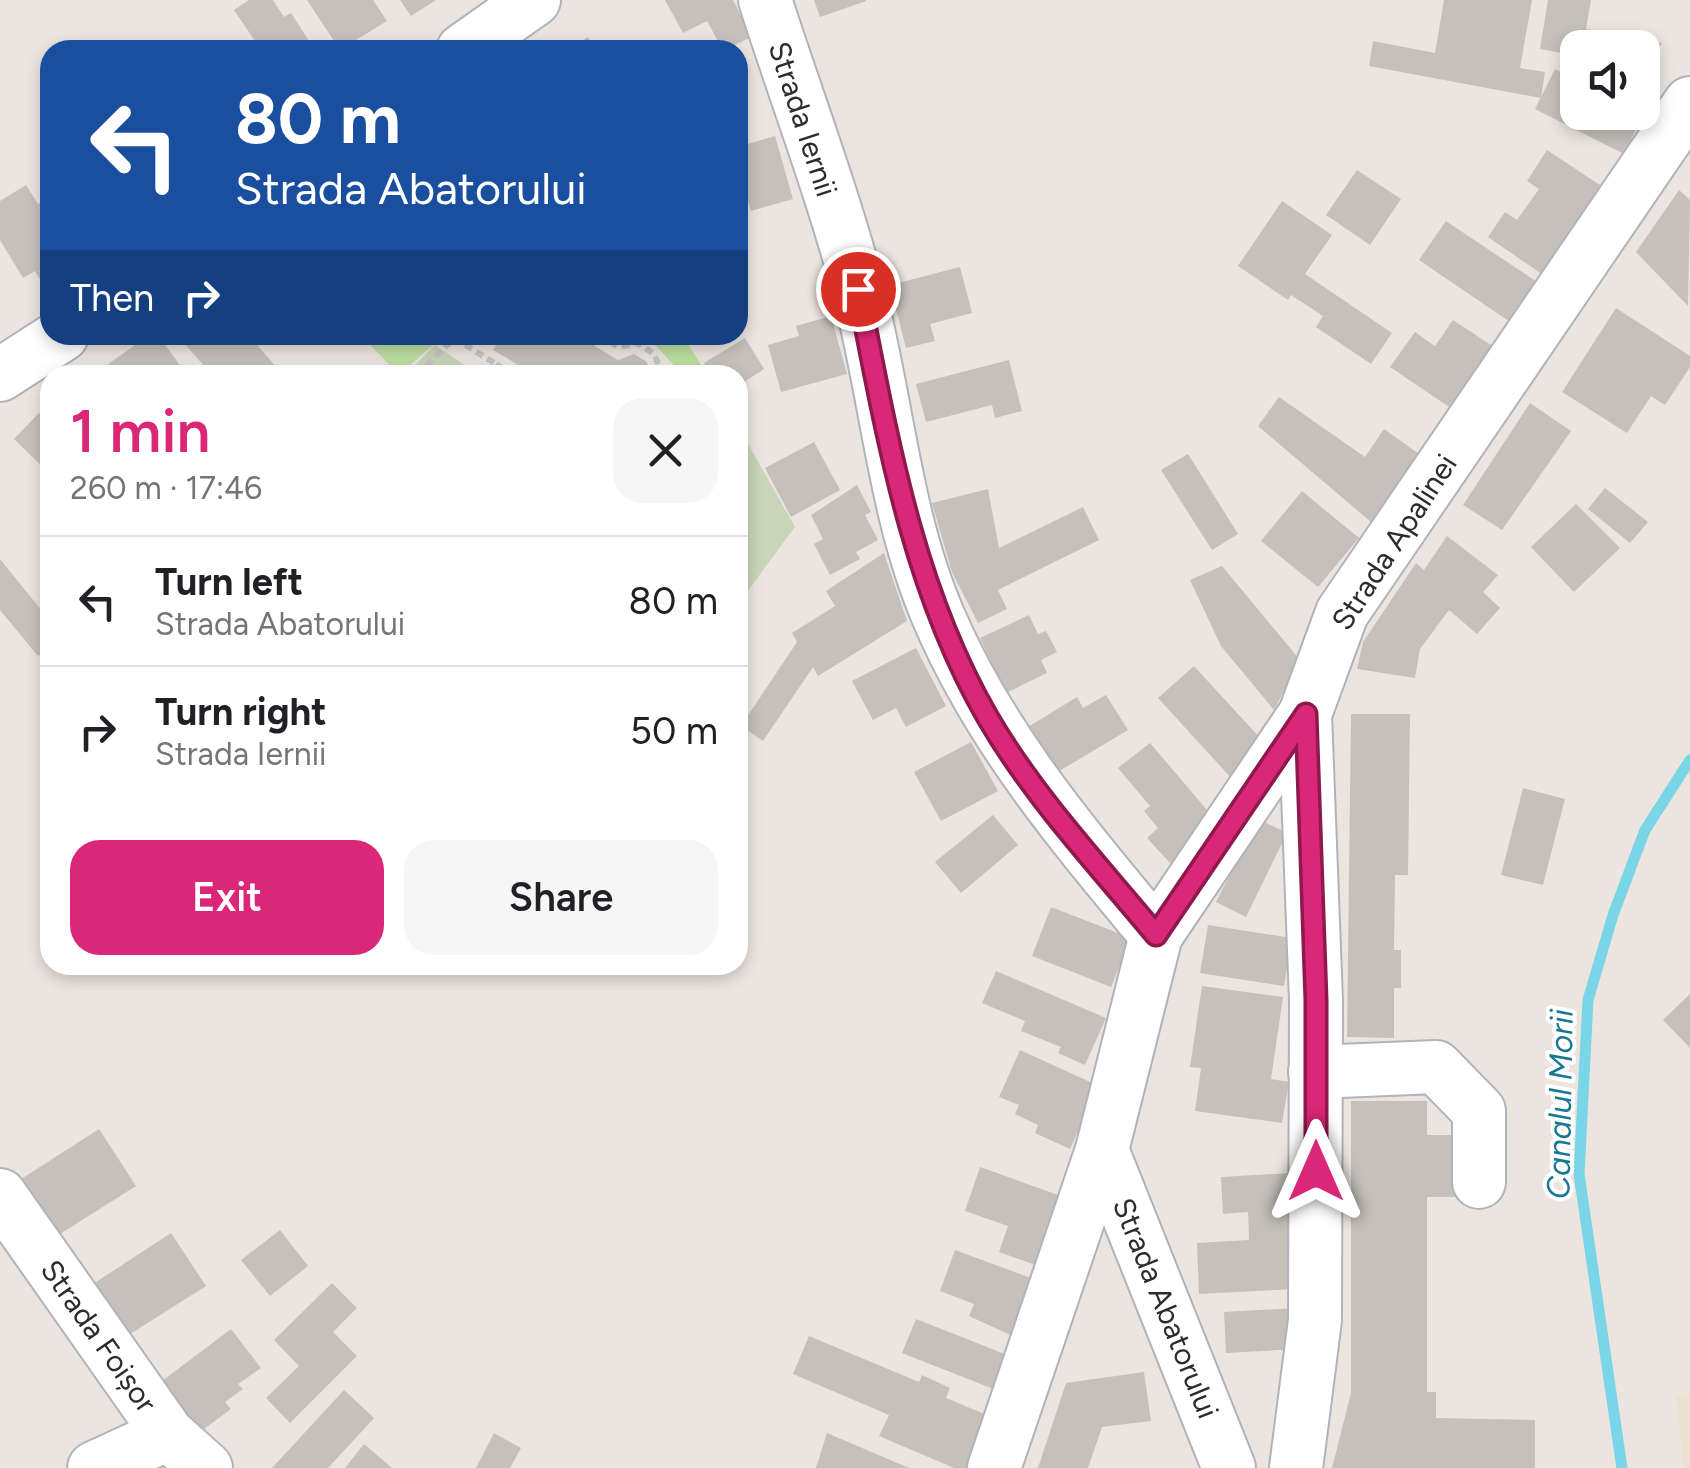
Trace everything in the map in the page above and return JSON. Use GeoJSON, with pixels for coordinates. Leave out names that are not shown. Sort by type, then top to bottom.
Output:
{"type":"FeatureCollection","features":[{"type":"Feature","properties":{"kind":"street"},"geometry":{"type":"LineString","coordinates":[[477,40],[534,0]]}},
{"type":"Feature","properties":{"kind":"street","name":"Strada Iernii"},"geometry":{"type":"LineString","coordinates":[[764,0],[858,289],[891,458],[938,616],[988,718],[1043,799],[1156,935]]}},
{"type":"Feature","properties":{"kind":"street","name":"Strada Apalinei"},"geometry":{"type":"LineString","coordinates":[[1296,1468],[1315,1320],[1316,1072],[1306,714],[1342,613],[1690,103]]}},
{"type":"Feature","properties":{"kind":"street"},"geometry":{"type":"LineString","coordinates":[[0,375],[46,345]]}},
{"type":"Feature","properties":{"kind":"street","name":"Strada Abatorului"},"geometry":{"type":"LineString","coordinates":[[994,1468],[1102,1150],[1156,935],[1306,714]]}},
{"type":"Feature","properties":{"kind":"street"},"geometry":{"type":"LineString","coordinates":[[1316,1072],[1436,1066],[1479,1111],[1480,1182]]}},
{"type":"Feature","properties":{"kind":"street","name":"Strada Abatorului"},"geometry":{"type":"LineString","coordinates":[[1102,1150],[1230,1468]]}},
{"type":"Feature","properties":{"kind":"street","name":"Strada Foișor"},"geometry":{"type":"LineString","coordinates":[[0,1196],[168,1434],[206,1468]]}},
{"type":"Feature","properties":{"kind":"street"},"geometry":{"type":"LineString","coordinates":[[94,1468],[168,1434]]}},
{"type":"Feature","properties":{"kind":"path"},"geometry":{"type":"LineString","coordinates":[[427,365],[446,345]]}},
{"type":"Feature","properties":{"kind":"path"},"geometry":{"type":"LineString","coordinates":[[468,345],[496,364]]}},
{"type":"Feature","properties":{"kind":"path"},"geometry":{"type":"LineString","coordinates":[[641,345],[654,354],[658,365]]}},
{"type":"Feature","properties":{"kind":"shaded area"},"geometry":{"type":"Polygon","coordinates":[[[1676,1396],[1690,1397],[1690,1468],[1684,1468],[1676,1396]]]}},
{"type":"Feature","properties":{"kind":"green space"},"geometry":{"type":"Polygon","coordinates":[[[370,345],[433,345],[410,365],[390,365],[370,345]]]}},
{"type":"Feature","properties":{"kind":"green space"},"geometry":{"type":"Polygon","coordinates":[[[435,345],[464,365],[415,365],[435,345]]]}},
{"type":"Feature","properties":{"kind":"green space"},"geometry":{"type":"Polygon","coordinates":[[[655,345],[689,345],[701,365],[674,365],[655,345]]]}},
{"type":"Feature","properties":{"kind":"green space"},"geometry":{"type":"Polygon","coordinates":[[[748,444],[795,527],[748,590],[748,444]]]}},
{"type":"Feature","properties":{"kind":"building"},"geometry":{"type":"Polygon","coordinates":[[[249,0],[273,0],[284,17],[291,13],[309,40],[254,40],[234,10],[249,0]]]}},
{"type":"Feature","properties":{"kind":"building"},"geometry":{"type":"Polygon","coordinates":[[[307,0],[373,0],[387,21],[356,40],[333,40],[307,0]]]}},
{"type":"Feature","properties":{"kind":"building"},"geometry":{"type":"Polygon","coordinates":[[[400,0],[436,0],[411,16],[400,0]]]}},
{"type":"Feature","properties":{"kind":"building"},"geometry":{"type":"Polygon","coordinates":[[[665,0],[733,0],[752,37],[717,40],[707,21],[683,33],[665,0]]]}},
{"type":"Feature","properties":{"kind":"building"},"geometry":{"type":"Polygon","coordinates":[[[814,0],[866,0],[866,1],[820,17],[814,0]]]}},
{"type":"Feature","properties":{"kind":"building"},"geometry":{"type":"Polygon","coordinates":[[[1444,0],[1532,0],[1520,68],[1545,72],[1541,98],[1369,66],[1373,41],[1435,53],[1444,0]]]}},
{"type":"Feature","properties":{"kind":"building"},"geometry":{"type":"Polygon","coordinates":[[[1548,0],[1591,0],[1586,29],[1591,30],[1560,30],[1560,53],[1540,49],[1548,0]]]}},
{"type":"Feature","properties":{"kind":"building"},"geometry":{"type":"Polygon","coordinates":[[[1555,69],[1560,71],[1560,122],[1535,109],[1555,69]]]}},
{"type":"Feature","properties":{"kind":"building"},"geometry":{"type":"Polygon","coordinates":[[[1577,130],[1635,130],[1624,154],[1577,130]]]}},
{"type":"Feature","properties":{"kind":"building"},"geometry":{"type":"Polygon","coordinates":[[[775,136],[793,199],[751,211],[748,144],[775,136]]]}},
{"type":"Feature","properties":{"kind":"building"},"geometry":{"type":"Polygon","coordinates":[[[1547,150],[1603,187],[1543,275],[1488,237],[1505,212],[1517,220],[1539,189],[1527,181],[1547,150]]]}},
{"type":"Feature","properties":{"kind":"building"},"geometry":{"type":"Polygon","coordinates":[[[1357,170],[1401,199],[1370,245],[1326,215],[1357,170]]]}},
{"type":"Feature","properties":{"kind":"building"},"geometry":{"type":"Polygon","coordinates":[[[26,185],[40,203],[40,279],[35,271],[23,278],[0,240],[0,201],[26,185]]]}},
{"type":"Feature","properties":{"kind":"building"},"geometry":{"type":"Polygon","coordinates":[[[1679,190],[1690,200],[1688,306],[1636,252],[1679,190]]]}},
{"type":"Feature","properties":{"kind":"building"},"geometry":{"type":"Polygon","coordinates":[[[1282,201],[1332,235],[1305,274],[1392,333],[1371,364],[1316,327],[1323,316],[1291,295],[1288,300],[1238,266],[1282,201]]]}},
{"type":"Feature","properties":{"kind":"building"},"geometry":{"type":"Polygon","coordinates":[[[1446,221],[1540,284],[1513,324],[1419,260],[1446,221]]]}},
{"type":"Feature","properties":{"kind":"building"},"geometry":{"type":"Polygon","coordinates":[[[960,267],[972,313],[930,324],[935,341],[906,348],[890,285],[960,267]]]}},
{"type":"Feature","properties":{"kind":"building"},"geometry":{"type":"Polygon","coordinates":[[[1616,308],[1690,356],[1690,367],[1665,405],[1651,396],[1627,433],[1562,392],[1616,308]]]}},
{"type":"Feature","properties":{"kind":"building"},"geometry":{"type":"Polygon","coordinates":[[[831,316],[847,374],[781,392],[768,345],[799,336],[796,326],[831,316]]]}},
{"type":"Feature","properties":{"kind":"building"},"geometry":{"type":"Polygon","coordinates":[[[1453,320],[1497,349],[1455,411],[1390,367],[1415,332],[1435,346],[1453,320]]]}},
{"type":"Feature","properties":{"kind":"building"},"geometry":{"type":"Polygon","coordinates":[[[748,343],[764,369],[748,379],[748,365],[704,363],[734,345],[748,343]]]}},
{"type":"Feature","properties":{"kind":"building"},"geometry":{"type":"Polygon","coordinates":[[[135,345],[165,345],[180,365],[107,365],[135,345]]]}},
{"type":"Feature","properties":{"kind":"building"},"geometry":{"type":"Polygon","coordinates":[[[186,345],[258,345],[274,365],[203,365],[186,345]]]}},
{"type":"Feature","properties":{"kind":"building"},"geometry":{"type":"Polygon","coordinates":[[[496,345],[593,345],[618,360],[634,354],[648,365],[518,365],[493,350],[496,345]]]}},
{"type":"Feature","properties":{"kind":"building"},"geometry":{"type":"Polygon","coordinates":[[[1009,360],[1022,411],[995,418],[992,405],[926,422],[916,384],[1009,360]]]}},
{"type":"Feature","properties":{"kind":"building"},"geometry":{"type":"Polygon","coordinates":[[[1279,397],[1365,457],[1384,429],[1426,459],[1378,528],[1258,426],[1279,397]]]}},
{"type":"Feature","properties":{"kind":"building"},"geometry":{"type":"Polygon","coordinates":[[[1530,403],[1571,431],[1502,530],[1463,505],[1530,403]]]}},
{"type":"Feature","properties":{"kind":"building"},"geometry":{"type":"Polygon","coordinates":[[[39,413],[40,464],[14,439],[39,413]]]}},
{"type":"Feature","properties":{"kind":"building"},"geometry":{"type":"Polygon","coordinates":[[[814,442],[840,490],[791,517],[765,468],[814,442]]]}},
{"type":"Feature","properties":{"kind":"building"},"geometry":{"type":"Polygon","coordinates":[[[1188,454],[1238,534],[1212,550],[1161,470],[1188,454]]]}},
{"type":"Feature","properties":{"kind":"building"},"geometry":{"type":"Polygon","coordinates":[[[857,485],[871,512],[865,515],[878,540],[856,552],[860,559],[830,575],[814,544],[823,539],[811,515],[857,485]]]}},
{"type":"Feature","properties":{"kind":"building"},"geometry":{"type":"Polygon","coordinates":[[[1605,488],[1648,522],[1630,543],[1588,509],[1605,488]]]}},
{"type":"Feature","properties":{"kind":"building"},"geometry":{"type":"Polygon","coordinates":[[[988,489],[999,548],[1083,507],[1099,540],[998,590],[1007,609],[978,623],[952,572],[932,503],[988,489]]]}},
{"type":"Feature","properties":{"kind":"building"},"geometry":{"type":"Polygon","coordinates":[[[1302,491],[1359,538],[1318,587],[1261,541],[1302,491]]]}},
{"type":"Feature","properties":{"kind":"building"},"geometry":{"type":"Polygon","coordinates":[[[1576,504],[1620,548],[1574,592],[1531,547],[1576,504]]]}},
{"type":"Feature","properties":{"kind":"building"},"geometry":{"type":"Polygon","coordinates":[[[1447,536],[1498,575],[1483,592],[1500,608],[1477,634],[1449,610],[1420,649],[1415,678],[1357,669],[1363,642],[1416,563],[1424,570],[1447,536]]]}},
{"type":"Feature","properties":{"kind":"building"},"geometry":{"type":"Polygon","coordinates":[[[884,553],[907,621],[818,676],[813,667],[763,741],[748,731],[748,716],[797,642],[792,633],[835,606],[826,591],[884,553]]]}},
{"type":"Feature","properties":{"kind":"building"},"geometry":{"type":"Polygon","coordinates":[[[0,559],[40,609],[40,654],[38,656],[0,610],[0,559]]]}},
{"type":"Feature","properties":{"kind":"building"},"geometry":{"type":"Polygon","coordinates":[[[1222,566],[1300,660],[1274,710],[1221,646],[1190,580],[1222,566]]]}},
{"type":"Feature","properties":{"kind":"building"},"geometry":{"type":"Polygon","coordinates":[[[1029,615],[1038,634],[1046,631],[1057,652],[1041,660],[1047,673],[1006,693],[980,638],[1029,615]]]}},
{"type":"Feature","properties":{"kind":"building"},"geometry":{"type":"Polygon","coordinates":[[[916,648],[946,706],[906,727],[896,708],[873,720],[852,681],[916,648]]]}},
{"type":"Feature","properties":{"kind":"building"},"geometry":{"type":"Polygon","coordinates":[[[1194,666],[1260,738],[1233,780],[1158,698],[1194,666]]]}},
{"type":"Feature","properties":{"kind":"building"},"geometry":{"type":"Polygon","coordinates":[[[1106,695],[1128,730],[1056,773],[1028,727],[1077,697],[1083,708],[1106,695]]]}},
{"type":"Feature","properties":{"kind":"building"},"geometry":{"type":"Polygon","coordinates":[[[1351,714],[1410,714],[1408,875],[1395,875],[1394,950],[1401,950],[1401,988],[1394,988],[1394,1038],[1347,1037],[1351,714]]]}},
{"type":"Feature","properties":{"kind":"building"},"geometry":{"type":"Polygon","coordinates":[[[971,742],[998,791],[941,821],[914,772],[971,742]]]}},
{"type":"Feature","properties":{"kind":"building"},"geometry":{"type":"Polygon","coordinates":[[[1150,743],[1213,817],[1172,865],[1147,838],[1158,828],[1144,811],[1150,806],[1118,768],[1150,743]]]}},
{"type":"Feature","properties":{"kind":"building"},"geometry":{"type":"Polygon","coordinates":[[[1523,788],[1565,799],[1543,885],[1501,875],[1523,788]]]}},
{"type":"Feature","properties":{"kind":"building"},"geometry":{"type":"Polygon","coordinates":[[[993,815],[1018,845],[961,893],[935,862],[993,815]]]}},
{"type":"Feature","properties":{"kind":"building"},"geometry":{"type":"Polygon","coordinates":[[[1258,819],[1287,833],[1246,917],[1216,902],[1258,819]]]}},
{"type":"Feature","properties":{"kind":"building"},"geometry":{"type":"Polygon","coordinates":[[[1051,907],[1131,938],[1111,987],[1032,956],[1051,907]]]}},
{"type":"Feature","properties":{"kind":"building"},"geometry":{"type":"Polygon","coordinates":[[[1208,925],[1292,938],[1284,986],[1200,973],[1208,925]]]}},
{"type":"Feature","properties":{"kind":"building"},"geometry":{"type":"Polygon","coordinates":[[[996,971],[1106,1018],[1085,1065],[1058,1053],[1061,1047],[1021,1031],[1025,1021],[982,1003],[996,971]]]}},
{"type":"Feature","properties":{"kind":"building"},"geometry":{"type":"Polygon","coordinates":[[[1202,986],[1283,997],[1271,1079],[1289,1082],[1282,1123],[1195,1111],[1201,1068],[1190,1067],[1202,986]]]}},
{"type":"Feature","properties":{"kind":"building"},"geometry":{"type":"Polygon","coordinates":[[[1690,994],[1690,1048],[1663,1020],[1690,994]]]}},
{"type":"Feature","properties":{"kind":"building"},"geometry":{"type":"Polygon","coordinates":[[[1020,1050],[1099,1086],[1070,1149],[1035,1133],[1038,1125],[1015,1114],[1019,1105],[999,1097],[1020,1050]]]}},
{"type":"Feature","properties":{"kind":"building"},"geometry":{"type":"Polygon","coordinates":[[[1351,1101],[1427,1101],[1427,1135],[1474,1135],[1475,1197],[1427,1197],[1427,1392],[1436,1392],[1436,1418],[1535,1420],[1535,1468],[1332,1468],[1351,1393],[1351,1101]]]}},
{"type":"Feature","properties":{"kind":"building"},"geometry":{"type":"Polygon","coordinates":[[[99,1129],[136,1186],[52,1239],[15,1183],[99,1129]]]}},
{"type":"Feature","properties":{"kind":"building"},"geometry":{"type":"Polygon","coordinates":[[[980,1167],[1061,1196],[1036,1265],[999,1252],[1008,1226],[965,1211],[980,1167]]]}},
{"type":"Feature","properties":{"kind":"building"},"geometry":{"type":"Polygon","coordinates":[[[1290,1173],[1296,1289],[1199,1294],[1197,1243],[1249,1240],[1248,1212],[1223,1214],[1221,1177],[1290,1173]]]}},
{"type":"Feature","properties":{"kind":"building"},"geometry":{"type":"Polygon","coordinates":[[[280,1230],[308,1266],[270,1296],[241,1260],[280,1230]]]}},
{"type":"Feature","properties":{"kind":"building"},"geometry":{"type":"Polygon","coordinates":[[[171,1233],[206,1286],[127,1336],[93,1284],[171,1233]]]}},
{"type":"Feature","properties":{"kind":"building"},"geometry":{"type":"Polygon","coordinates":[[[955,1250],[1039,1281],[1019,1339],[969,1316],[974,1304],[940,1291],[955,1250]]]}},
{"type":"Feature","properties":{"kind":"building"},"geometry":{"type":"Polygon","coordinates":[[[332,1283],[357,1308],[333,1332],[357,1356],[290,1423],[266,1398],[299,1366],[274,1340],[332,1283]]]}},
{"type":"Feature","properties":{"kind":"building"},"geometry":{"type":"Polygon","coordinates":[[[1295,1308],[1297,1349],[1226,1353],[1224,1312],[1295,1308]]]}},
{"type":"Feature","properties":{"kind":"building"},"geometry":{"type":"Polygon","coordinates":[[[916,1319],[1015,1358],[1001,1392],[902,1353],[916,1319]]]}},
{"type":"Feature","properties":{"kind":"building"},"geometry":{"type":"Polygon","coordinates":[[[231,1329],[261,1368],[238,1384],[243,1389],[225,1402],[231,1409],[200,1432],[162,1381],[231,1329]]]}},
{"type":"Feature","properties":{"kind":"building"},"geometry":{"type":"Polygon","coordinates":[[[809,1336],[919,1382],[922,1375],[950,1388],[946,1398],[999,1420],[980,1468],[954,1468],[879,1436],[889,1415],[793,1374],[809,1336]]]}},
{"type":"Feature","properties":{"kind":"building"},"geometry":{"type":"Polygon","coordinates":[[[1144,1372],[1151,1421],[1102,1427],[1088,1468],[1038,1468],[1066,1383],[1144,1372]]]}},
{"type":"Feature","properties":{"kind":"building"},"geometry":{"type":"Polygon","coordinates":[[[344,1390],[374,1418],[328,1468],[272,1468],[344,1390]]]}},
{"type":"Feature","properties":{"kind":"building"},"geometry":{"type":"Polygon","coordinates":[[[494,1433],[521,1448],[510,1468],[476,1468],[494,1433]]]}},
{"type":"Feature","properties":{"kind":"building"},"geometry":{"type":"Polygon","coordinates":[[[827,1433],[909,1468],[816,1468],[827,1433]]]}},
{"type":"Feature","properties":{"kind":"building"},"geometry":{"type":"Polygon","coordinates":[[[364,1444],[392,1468],[345,1468],[364,1444]]]}},
{"type":"Feature","properties":{"kind":"waterway","name":"Canalul Morii"},"geometry":{"type":"LineString","coordinates":[[1622,1468],[1579,1174],[1588,1000],[1613,915],[1645,830],[1690,760]]}},
{"type":"Feature","properties":{"kind":"route"},"geometry":{"type":"LineString","coordinates":[[858,289],[891,458],[938,616],[988,718],[1043,799],[1156,935],[1306,714],[1316,1000],[1316,1171]]}}]}
